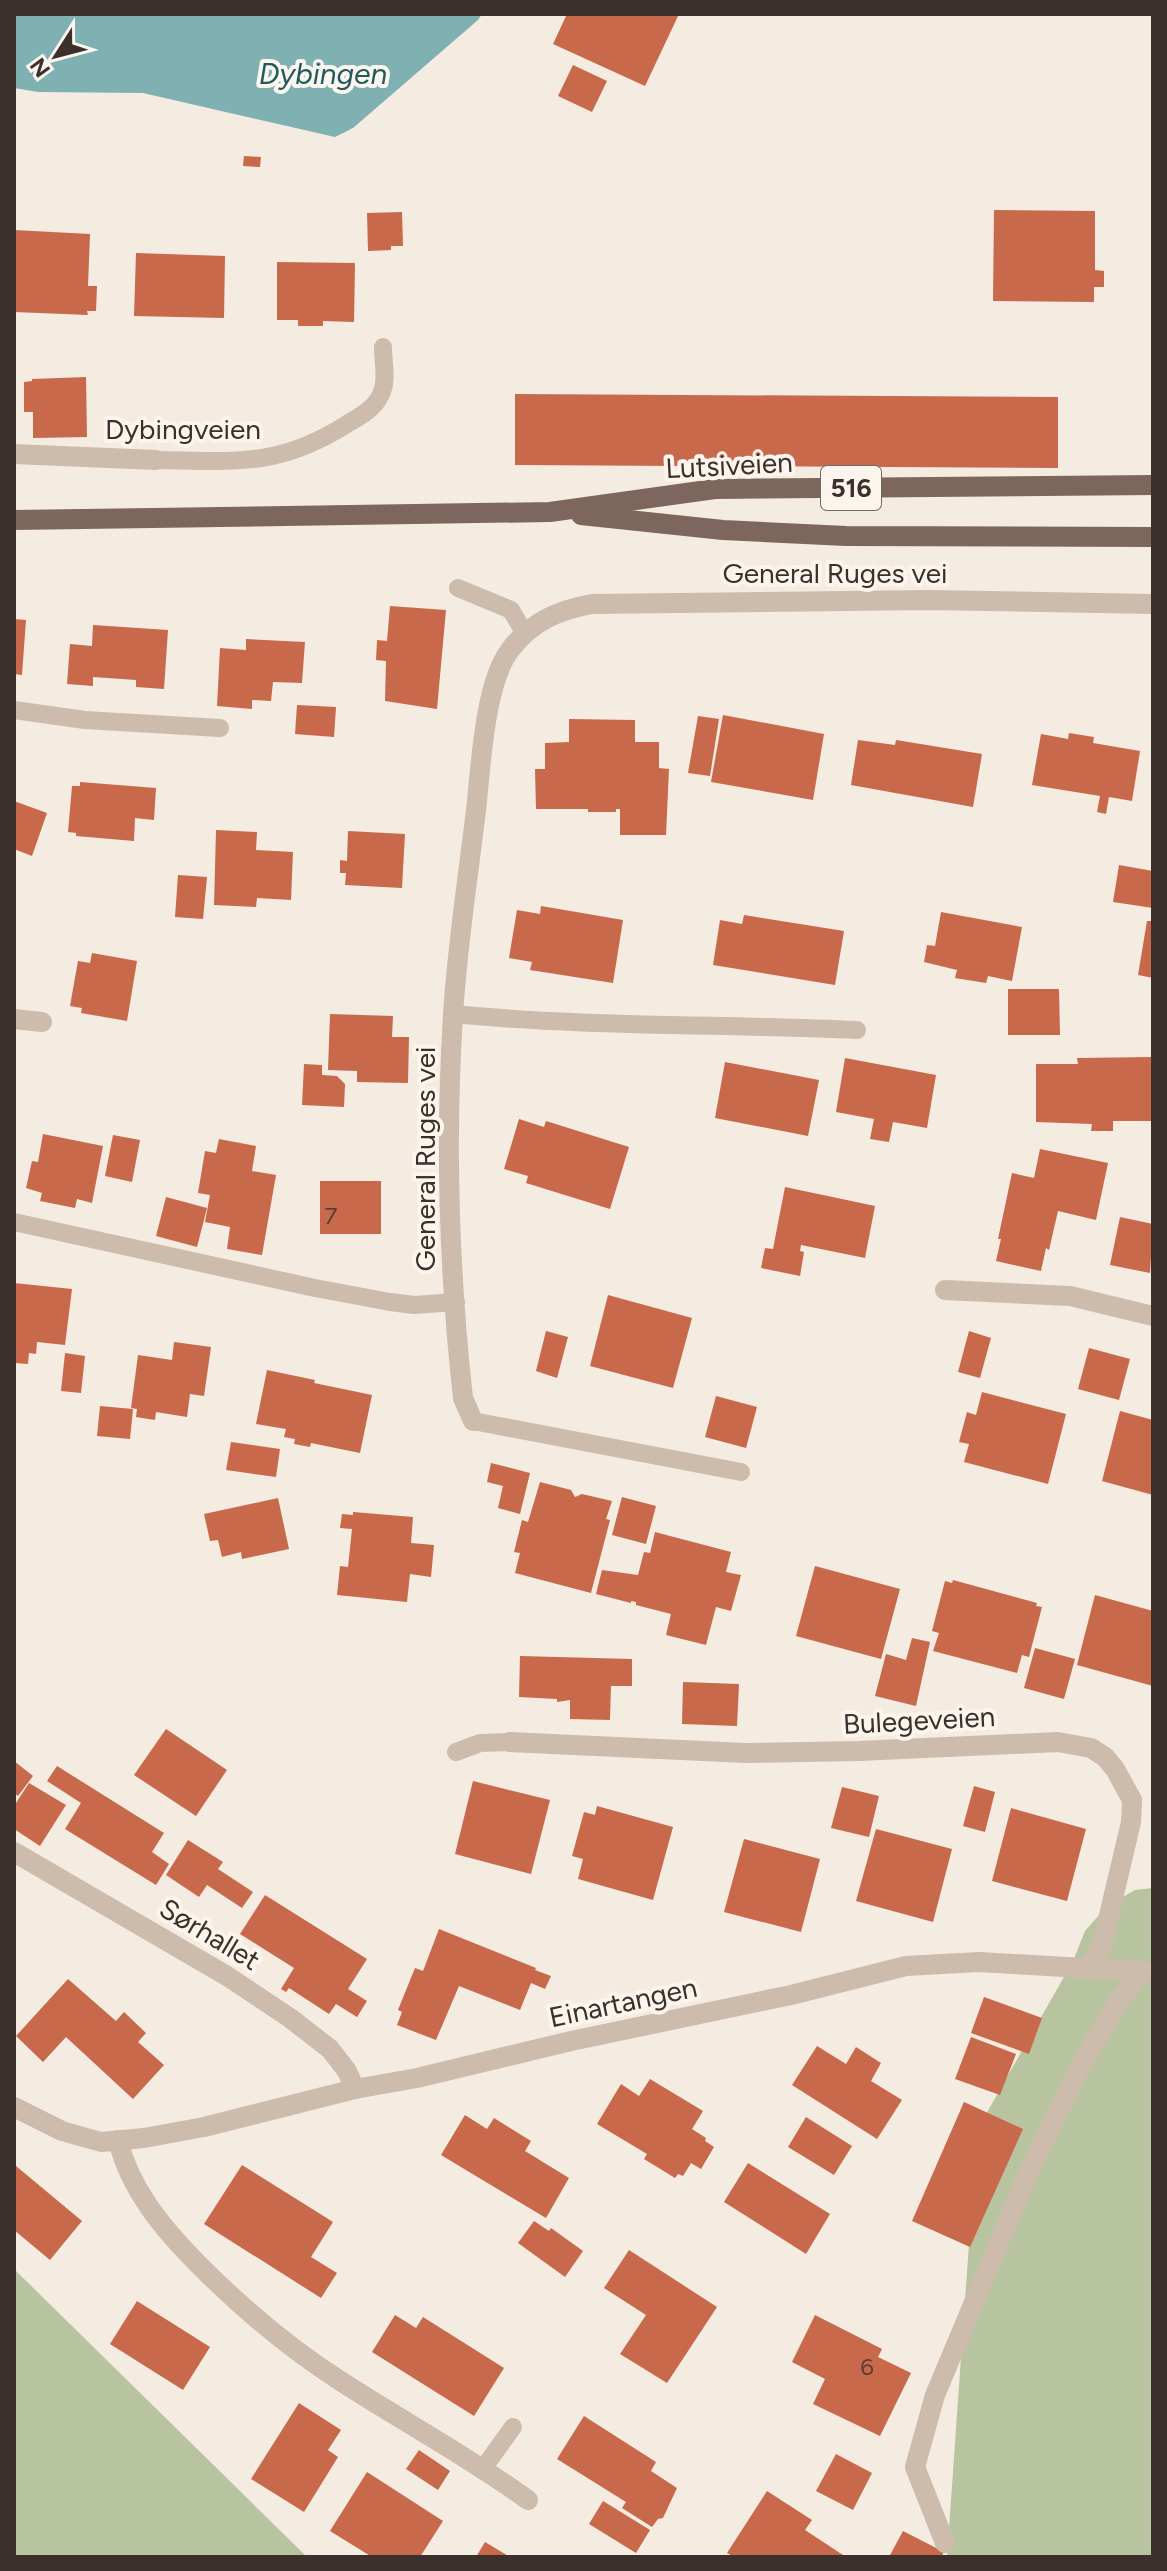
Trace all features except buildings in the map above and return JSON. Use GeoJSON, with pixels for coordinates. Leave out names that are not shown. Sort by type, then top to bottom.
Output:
{"type":"FeatureCollection","features":[{"type":"Feature","properties":{"kind":"main road","name":"Lutsiveien"},"geometry":{"type":"LineString","coordinates":[[550,512],[715,489],[1153,485]]}},
{"type":"Feature","properties":{"kind":"main road","name":"Lutsiveien"},"geometry":{"type":"LineString","coordinates":[[14,520],[550,512],[723,530],[846,536],[1153,537]]}},
{"type":"Feature","properties":{"kind":"street","name":"Dybingveien"},"geometry":{"type":"LineString","coordinates":[[14,454],[156,460]]}},
{"type":"Feature","properties":{"kind":"street","name":"General Ruges vei"},"geometry":{"type":"LineString","coordinates":[[473,1421],[463,1398],[449,1214],[453,1014],[486,726],[499,671],[509,651],[543,619],[563,609],[592,604],[928,600],[1153,604]]}},
{"type":"Feature","properties":{"kind":"street"},"geometry":{"type":"LineString","coordinates":[[14,1019],[42,1022]]}},
{"type":"Feature","properties":{"kind":"street"},"geometry":{"type":"LineString","coordinates":[[945,1290],[1070,1296],[1153,1316]]}},
{"type":"Feature","properties":{"kind":"street","name":"Bulegeveien"},"geometry":{"type":"LineString","coordinates":[[509,1742],[746,1753],[1058,1742],[1091,1748],[1105,1757],[1115,1769],[1132,1800],[1131,1822],[1102,1945],[1091,1966]]}},
{"type":"Feature","properties":{"kind":"street","name":"Sørhallet"},"geometry":{"type":"LineString","coordinates":[[14,1852],[227,1976],[290,2018],[330,2049],[347,2071],[355,2089]]}},
{"type":"Feature","properties":{"kind":"street","name":"Einartangen"},"geometry":{"type":"LineString","coordinates":[[14,2107],[62,2131],[101,2142],[144,2138],[204,2127],[355,2089],[417,2078],[571,2041],[791,1995],[906,1966],[979,1962],[1149,1971]]}},
{"type":"Feature","properties":{"kind":"street","name":"Einartangen"},"geometry":{"type":"LineString","coordinates":[[945,2543],[915,2467],[920,2440],[935,2395],[1030,2169],[1063,2103],[1121,1998],[1149,1971]]}},
{"type":"Feature","properties":{"kind":"street"},"geometry":{"type":"LineString","coordinates":[[118,2140],[123,2161],[144,2200],[181,2247],[235,2301],[287,2344],[340,2381],[528,2500]]}},
{"type":"Feature","properties":{"kind":"lane","name":"Dybingveien"},"geometry":{"type":"LineString","coordinates":[[156,460],[245,461],[286,455],[310,446],[362,415],[376,403],[384,385],[383,347]]}},
{"type":"Feature","properties":{"kind":"lane"},"geometry":{"type":"LineString","coordinates":[[458,588],[511,610],[525,634]]}},
{"type":"Feature","properties":{"kind":"lane"},"geometry":{"type":"LineString","coordinates":[[14,710],[85,720],[220,728]]}},
{"type":"Feature","properties":{"kind":"lane"},"geometry":{"type":"LineString","coordinates":[[453,1014],[597,1024],[857,1030]]}},
{"type":"Feature","properties":{"kind":"lane"},"geometry":{"type":"LineString","coordinates":[[14,1222],[390,1302],[414,1305],[456,1302]]}},
{"type":"Feature","properties":{"kind":"lane","name":"General Ruges vei"},"geometry":{"type":"LineString","coordinates":[[473,1421],[741,1472]]}},
{"type":"Feature","properties":{"kind":"lane"},"geometry":{"type":"LineString","coordinates":[[456,1752],[480,1743],[509,1742]]}},
{"type":"Feature","properties":{"kind":"lane"},"geometry":{"type":"LineString","coordinates":[[482,2470],[513,2427]]}},
{"type":"Feature","properties":{"kind":"green space"},"geometry":{"type":"Polygon","coordinates":[[[1153,1888],[1153,2557],[947,2557],[977,2130],[1073,1961],[1085,1931],[1107,1906],[1135,1890],[1153,1888]]]}},
{"type":"Feature","properties":{"kind":"green space"},"geometry":{"type":"Polygon","coordinates":[[[14,2269],[307,2557],[14,2557],[14,2269]]]}},
{"type":"Feature","properties":{"kind":"water","name":"Dybingen"},"geometry":{"type":"Polygon","coordinates":[[[14,14],[482,14],[353,128],[335,137],[143,93],[38,92],[14,88],[14,14]]]}}]}
